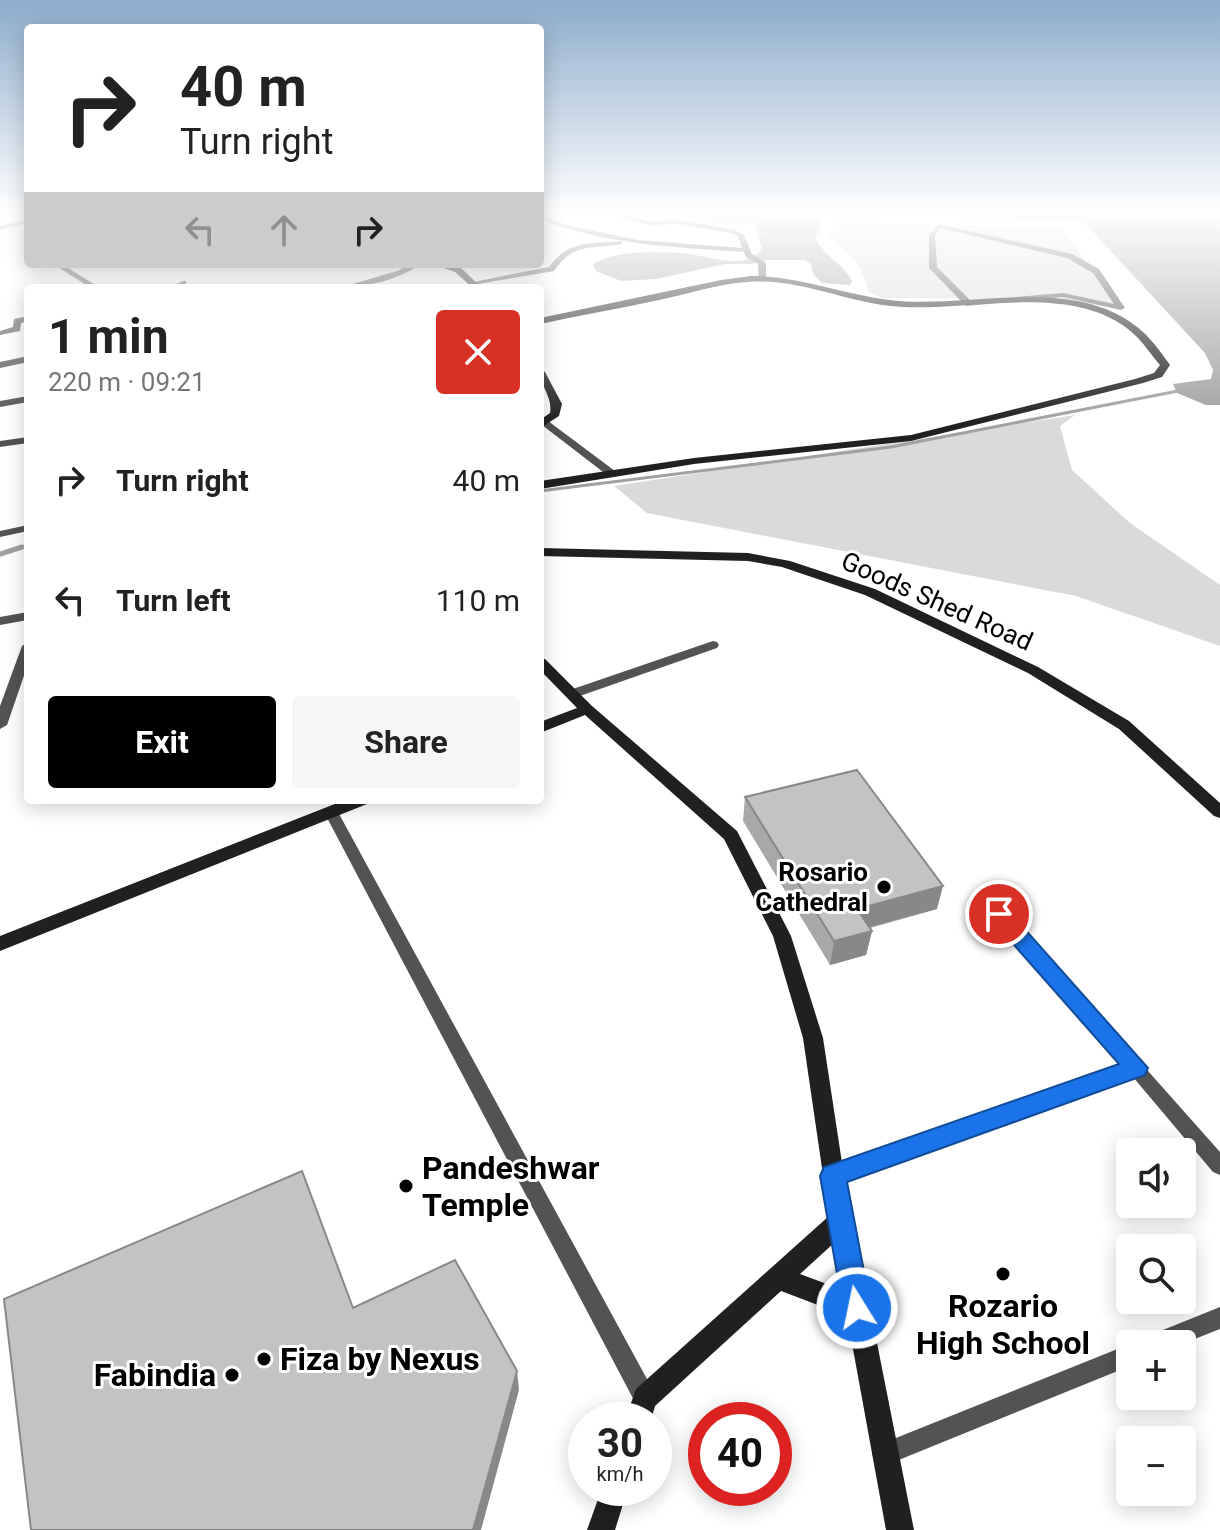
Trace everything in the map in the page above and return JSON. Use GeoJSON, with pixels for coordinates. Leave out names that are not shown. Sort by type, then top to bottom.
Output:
{"type":"FeatureCollection","features":[{"type":"Feature","properties":{"kind":"street"},"geometry":{"type":"LineString","coordinates":[[544,320],[655,299],[685,289],[744,281]]}},
{"type":"Feature","properties":{"kind":"street"},"geometry":{"type":"LineString","coordinates":[[775,281],[894,304],[969,304],[1051,299],[1063,295]]}},
{"type":"Feature","properties":{"kind":"street"},"geometry":{"type":"LineString","coordinates":[[946,281],[969,304]]}},
{"type":"Feature","properties":{"kind":"street"},"geometry":{"type":"LineString","coordinates":[[969,304],[1063,295],[1121,308],[1103,281]]}},
{"type":"Feature","properties":{"kind":"street"},"geometry":{"type":"LineString","coordinates":[[544,484],[611,473],[911,438],[1139,381],[1158,375],[1165,365],[1144,340],[1103,310],[1051,299]]}},
{"type":"Feature","properties":{"kind":"street"},"geometry":{"type":"LineString","coordinates":[[0,333],[17,329],[17,321],[24,320]]}},
{"type":"Feature","properties":{"kind":"street"},"geometry":{"type":"LineString","coordinates":[[0,365],[24,360]]}},
{"type":"Feature","properties":{"kind":"street"},"geometry":{"type":"LineString","coordinates":[[544,380],[557,404],[555,414],[544,423]]}},
{"type":"Feature","properties":{"kind":"street"},"geometry":{"type":"LineString","coordinates":[[0,404],[24,400]]}},
{"type":"Feature","properties":{"kind":"street"},"geometry":{"type":"LineString","coordinates":[[544,425],[611,473]]}},
{"type":"Feature","properties":{"kind":"street"},"geometry":{"type":"LineString","coordinates":[[0,444],[24,441]]}},
{"type":"Feature","properties":{"kind":"street"},"geometry":{"type":"LineString","coordinates":[[0,534],[24,529]]}},
{"type":"Feature","properties":{"kind":"street","name":"Goods Shed Road"},"geometry":{"type":"LineString","coordinates":[[544,552],[748,557],[785,564],[870,592],[1033,670],[1124,725],[1220,812]]}},
{"type":"Feature","properties":{"kind":"street"},"geometry":{"type":"LineString","coordinates":[[0,621],[24,617]]}},
{"type":"Feature","properties":{"kind":"street"},"geometry":{"type":"LineString","coordinates":[[572,694],[713,645]]}},
{"type":"Feature","properties":{"kind":"street"},"geometry":{"type":"LineString","coordinates":[[0,725],[24,657]]}},
{"type":"Feature","properties":{"kind":"street"},"geometry":{"type":"LineString","coordinates":[[544,666],[587,709],[731,835],[782,936],[813,1038],[833,1176],[900,1530]]}},
{"type":"Feature","properties":{"kind":"street"},"geometry":{"type":"LineString","coordinates":[[544,726],[587,709]]}},
{"type":"Feature","properties":{"kind":"street"},"geometry":{"type":"LineString","coordinates":[[0,944],[351,804]]}},
{"type":"Feature","properties":{"kind":"street"},"geometry":{"type":"LineString","coordinates":[[331,812],[637,1402]]}},
{"type":"Feature","properties":{"kind":"street"},"geometry":{"type":"LineString","coordinates":[[999,914],[1220,1166]]}},
{"type":"Feature","properties":{"kind":"street"},"geometry":{"type":"LineString","coordinates":[[833,1176],[1136,1068]]}},
{"type":"Feature","properties":{"kind":"street"},"geometry":{"type":"LineString","coordinates":[[648,1402],[841,1221]]}},
{"type":"Feature","properties":{"kind":"street"},"geometry":{"type":"LineString","coordinates":[[779,1278],[857,1308]]}},
{"type":"Feature","properties":{"kind":"street"},"geometry":{"type":"LineString","coordinates":[[1190,1330],[1220,1318]]}},
{"type":"Feature","properties":{"kind":"street"},"geometry":{"type":"LineString","coordinates":[[884,1454],[1116,1361]]}},
{"type":"Feature","properties":{"kind":"street"},"geometry":{"type":"LineString","coordinates":[[601,1530],[609,1506]]}},
{"type":"Feature","properties":{"kind":"shaded area"},"geometry":{"type":"Polygon","coordinates":[[[820,281],[852,281],[850,285],[820,281]]]}},
{"type":"Feature","properties":{"kind":"shaded area"},"geometry":{"type":"Polygon","coordinates":[[[1101,281],[1121,308],[1035,299],[881,298],[868,292],[866,283],[1101,281]]]}},
{"type":"Feature","properties":{"kind":"shaded area"},"geometry":{"type":"Polygon","coordinates":[[[1139,281],[1220,281],[1220,405],[1206,405],[1177,393],[1173,384],[1211,379],[1213,370],[1205,353],[1139,281]]]}},
{"type":"Feature","properties":{"kind":"shaded area"},"geometry":{"type":"Polygon","coordinates":[[[1075,415],[1060,426],[1072,470],[1130,523],[1220,585],[1220,646],[1076,596],[647,513],[614,486],[1075,415]]]}},
{"type":"Feature","properties":{"kind":"building","name":"Rosario Cathedral"},"geometry":{"type":"Polygon","coordinates":[[[857,770],[943,886],[857,909],[872,931],[834,941],[745,797],[857,770]]]}},
{"type":"Feature","properties":{"kind":"building","name":"Fiza by Nexus"},"geometry":{"type":"Polygon","coordinates":[[[302,1171],[353,1308],[455,1260],[517,1371],[473,1530],[31,1530],[4,1299],[302,1171]]]}},
{"type":"Feature","properties":{"kind":"waterway"},"geometry":{"type":"LineString","coordinates":[[544,490],[891,447],[1183,390]]}},
{"type":"Feature","properties":{"kind":"waterway"},"geometry":{"type":"LineString","coordinates":[[0,554],[22,547]]}},
{"type":"Feature","properties":{"kind":"waterway"},"geometry":{"type":"LineString","coordinates":[[16,549],[22,547]]}},
{"type":"Feature","properties":{"kind":"place","name":"Rosario Cathedral"},"geometry":{"type":"Point","coordinates":[884,887]}},
{"type":"Feature","properties":{"kind":"place","name":"Pandeshwar Temple"},"geometry":{"type":"Point","coordinates":[406,1186]}},
{"type":"Feature","properties":{"kind":"place","name":"Rozario High School"},"geometry":{"type":"Point","coordinates":[1003,1274]}},
{"type":"Feature","properties":{"kind":"place","name":"Fiza by Nexus"},"geometry":{"type":"Point","coordinates":[264,1359]}},
{"type":"Feature","properties":{"kind":"place","name":"Fabindia"},"geometry":{"type":"Point","coordinates":[232,1375]}},
{"type":"Feature","properties":{"kind":"route"},"geometry":{"type":"LineString","coordinates":[[857,1308],[833,1176],[1136,1068],[999,914]]}}]}
